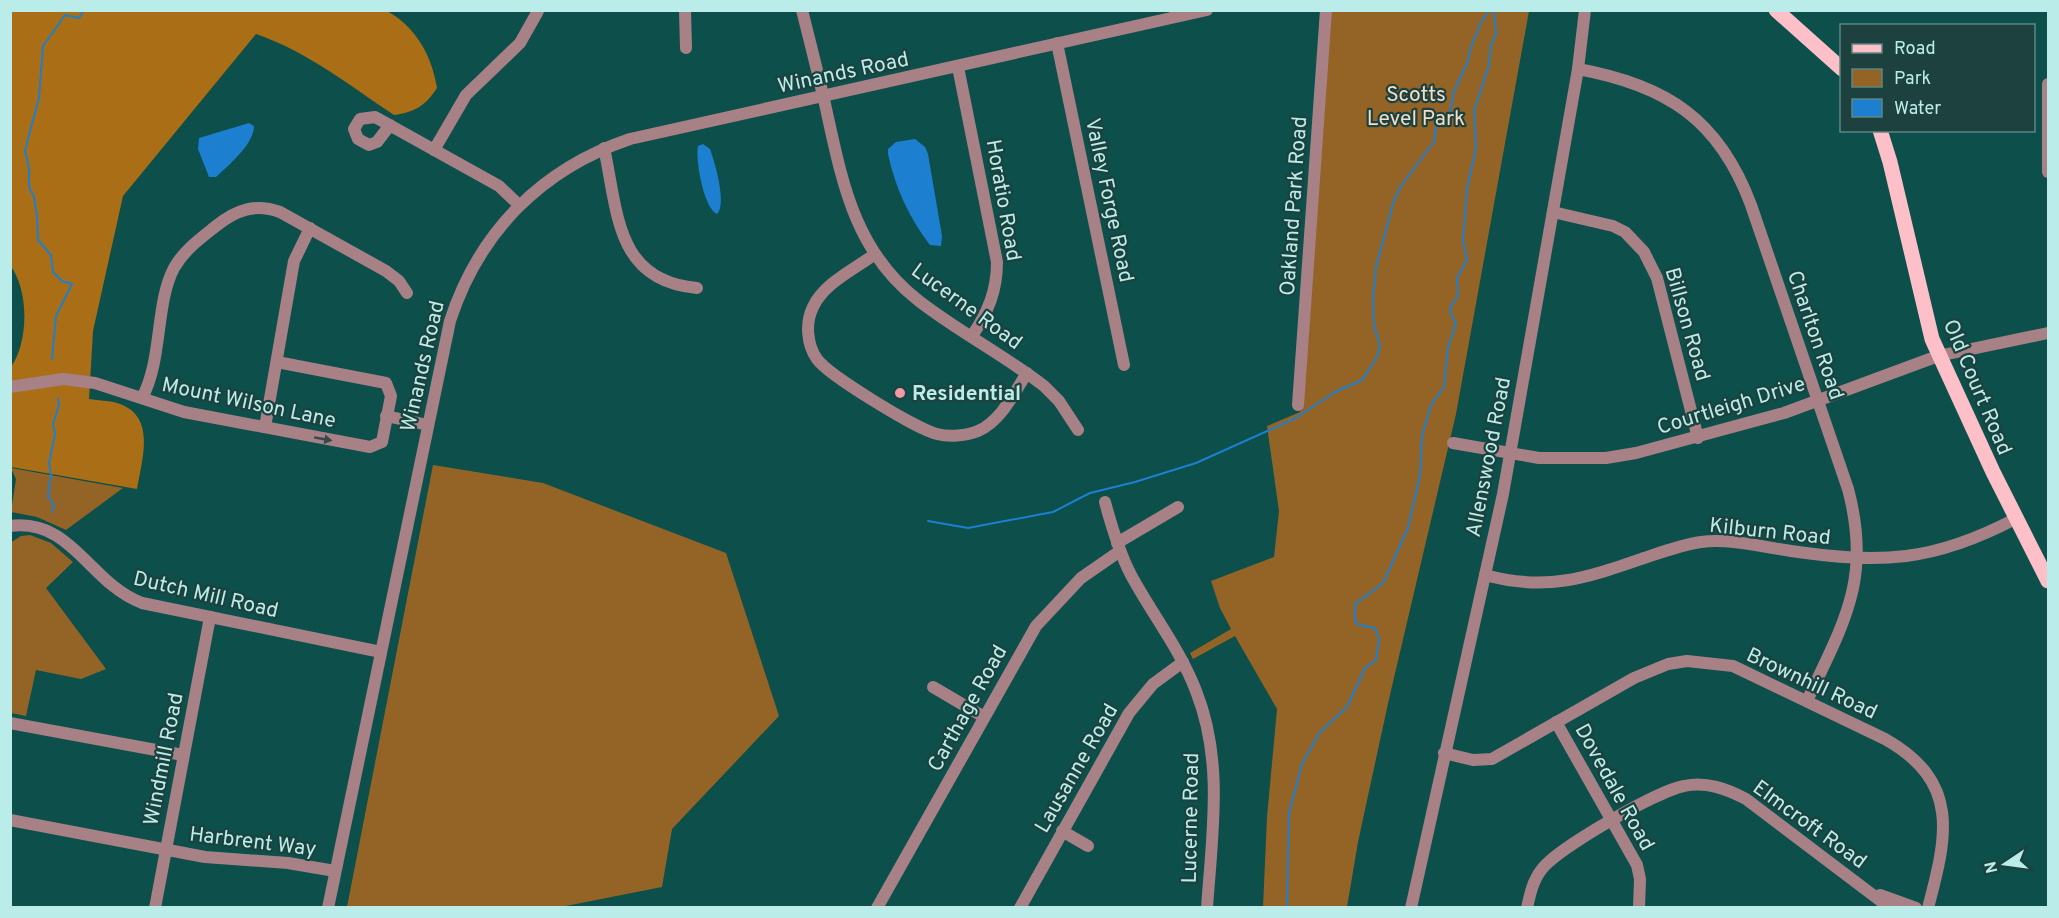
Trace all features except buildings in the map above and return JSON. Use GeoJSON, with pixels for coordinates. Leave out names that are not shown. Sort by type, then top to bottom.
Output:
{"type":"FeatureCollection","features":[{"type":"Feature","properties":{"kind":"main road"},"geometry":{"type":"LineString","coordinates":[[1776,10],[1840,67]]}},
{"type":"Feature","properties":{"kind":"main road","name":"Old Court Road"},"geometry":{"type":"LineString","coordinates":[[1881,132],[1890,162],[1926,320],[1938,356],[2015,519],[2049,581]]}},
{"type":"Feature","properties":{"kind":"street"},"geometry":{"type":"LineString","coordinates":[[434,150],[466,95],[520,44],[537,11],[550,10]]}},
{"type":"Feature","properties":{"kind":"street"},"geometry":{"type":"LineString","coordinates":[[685,10],[686,48]]}},
{"type":"Feature","properties":{"kind":"street","name":"Lucerne Road"},"geometry":{"type":"LineString","coordinates":[[802,10],[848,203],[876,254],[889,272],[919,301],[1027,373],[1059,401],[1078,430]]}},
{"type":"Feature","properties":{"kind":"street","name":"Winands Road"},"geometry":{"type":"LineString","coordinates":[[328,908],[450,321],[464,284],[483,248],[519,205],[563,169],[604,148],[644,135],[1207,10]]}},
{"type":"Feature","properties":{"kind":"street","name":"Oakland Park Road"},"geometry":{"type":"LineString","coordinates":[[1298,405],[1326,10]]}},
{"type":"Feature","properties":{"kind":"street","name":"Allenswood Road"},"geometry":{"type":"LineString","coordinates":[[1411,908],[1510,453],[1578,69],[1585,10]]}},
{"type":"Feature","properties":{"kind":"street","name":"Valley Forge Road"},"geometry":{"type":"LineString","coordinates":[[1057,43],[1124,365]]}},
{"type":"Feature","properties":{"kind":"street","name":"Horatio Road"},"geometry":{"type":"LineString","coordinates":[[958,67],[997,262],[997,277],[990,306],[972,336]]}},
{"type":"Feature","properties":{"kind":"street","name":"Charlton Road"},"geometry":{"type":"LineString","coordinates":[[1578,69],[1629,80],[1664,95],[1696,118],[1723,147],[1748,195],[1853,507],[1859,559],[1850,608],[1807,700]]}},
{"type":"Feature","properties":{"kind":"street"},"geometry":{"type":"LineString","coordinates":[[2049,84],[2049,172]]}},
{"type":"Feature","properties":{"kind":"street"},"geometry":{"type":"LineString","coordinates":[[390,125],[500,186],[519,205]]}},
{"type":"Feature","properties":{"kind":"street"},"geometry":{"type":"LineString","coordinates":[[604,148],[623,237],[634,259],[667,281],[697,288]]}},
{"type":"Feature","properties":{"kind":"street"},"geometry":{"type":"LineString","coordinates":[[142,398],[152,372],[171,276],[190,247],[231,214],[247,208],[271,209],[386,271],[399,281],[406,293]]}},
{"type":"Feature","properties":{"kind":"street","name":"Billson Road"},"geometry":{"type":"LineString","coordinates":[[1553,212],[1613,226],[1624,232],[1644,252],[1657,278],[1698,438]]}},
{"type":"Feature","properties":{"kind":"street"},"geometry":{"type":"LineString","coordinates":[[265,428],[294,261],[310,228]]}},
{"type":"Feature","properties":{"kind":"street"},"geometry":{"type":"LineString","coordinates":[[876,254],[827,288],[814,305],[810,315],[809,336],[815,357],[828,371],[925,430],[946,436],[968,434],[992,422],[1027,373]]}},
{"type":"Feature","properties":{"kind":"street","name":"Courtleigh Drive"},"geometry":{"type":"LineString","coordinates":[[1453,443],[1539,458],[1606,458],[1698,438],[1784,413],[1938,356],[2049,333]]}},
{"type":"Feature","properties":{"kind":"street"},"geometry":{"type":"LineString","coordinates":[[277,362],[381,380],[391,390],[386,416],[428,425]]}},
{"type":"Feature","properties":{"kind":"street","name":"Mount Wilson Lane"},"geometry":{"type":"LineString","coordinates":[[10,387],[63,379],[108,386],[184,412],[376,447],[384,438],[386,416]]}},
{"type":"Feature","properties":{"kind":"street","name":"Lucerne Road"},"geometry":{"type":"LineString","coordinates":[[1105,502],[1118,547],[1183,662],[1204,713],[1213,753],[1214,804],[1207,908]]}},
{"type":"Feature","properties":{"kind":"street","name":"Carthage Road"},"geometry":{"type":"LineString","coordinates":[[877,908],[1022,648],[1049,609],[1118,547],[1178,507]]}},
{"type":"Feature","properties":{"kind":"street","name":"Kilburn Road"},"geometry":{"type":"LineString","coordinates":[[1485,575],[1528,584],[1566,582],[1701,542],[1740,544],[1859,559],[1901,558],[1935,552],[1983,536],[2015,519]]}},
{"type":"Feature","properties":{"kind":"street","name":"Dutch Mill Road"},"geometry":{"type":"LineString","coordinates":[[10,526],[29,525],[51,531],[72,547],[106,583],[129,598],[381,652]]}},
{"type":"Feature","properties":{"kind":"street","name":"Windmill Road"},"geometry":{"type":"LineString","coordinates":[[155,908],[210,617]]}},
{"type":"Feature","properties":{"kind":"street","name":"Lausanne Road"},"geometry":{"type":"LineString","coordinates":[[1020,908],[1129,713],[1153,684],[1183,662]]}},
{"type":"Feature","properties":{"kind":"street","name":"Brownhill Road"},"geometry":{"type":"LineString","coordinates":[[1444,753],[1473,760],[1492,759],[1634,678],[1668,664],[1687,662],[1733,666],[1807,700],[1901,748],[1923,766],[1943,808],[1945,824],[1942,855],[1928,908]]}},
{"type":"Feature","properties":{"kind":"street"},"geometry":{"type":"LineString","coordinates":[[933,687],[984,717]]}},
{"type":"Feature","properties":{"kind":"street","name":"Dovedale Road"},"geometry":{"type":"LineString","coordinates":[[1556,722],[1637,865],[1640,879],[1639,908]]}},
{"type":"Feature","properties":{"kind":"street"},"geometry":{"type":"LineString","coordinates":[[10,723],[183,755]]}},
{"type":"Feature","properties":{"kind":"street","name":"Elmcroft Road"},"geometry":{"type":"LineString","coordinates":[[1527,908],[1534,882],[1550,860],[1562,849],[1668,790],[1692,785],[1714,786],[1746,799],[1890,908]]}},
{"type":"Feature","properties":{"kind":"street","name":"Harbrent Way"},"geometry":{"type":"LineString","coordinates":[[10,820],[205,857],[288,863],[336,871]]}},
{"type":"Feature","properties":{"kind":"street"},"geometry":{"type":"LineString","coordinates":[[1062,831],[1088,846]]}},
{"type":"Feature","properties":{"kind":"street","name":"Elmcroft Road"},"geometry":{"type":"LineString","coordinates":[[1869,891],[1916,908]]}},
{"type":"Feature","properties":{"kind":"green space","name":"Scotts Level Park"},"geometry":{"type":"Polygon","coordinates":[[[1328,11],[1529,11],[1456,414],[1389,699],[1358,842],[1347,907],[1263,907],[1267,817],[1277,709],[1235,636],[1193,659],[1190,653],[1231,629],[1220,608],[1211,581],[1274,557],[1279,511],[1267,426],[1300,412],[1328,11]]]}},
{"type":"Feature","properties":{"kind":"green space"},"geometry":{"type":"Polygon","coordinates":[[[433,465],[543,483],[726,553],[779,716],[672,829],[662,887],[561,907],[347,907],[433,465]]]}},
{"type":"Feature","properties":{"kind":"green space"},"geometry":{"type":"Polygon","coordinates":[[[11,468],[123,488],[66,530],[37,517],[11,512],[16,479],[11,468]]]}},
{"type":"Feature","properties":{"kind":"green space"},"geometry":{"type":"Polygon","coordinates":[[[30,535],[51,543],[73,562],[46,588],[106,669],[81,679],[36,670],[26,716],[11,713],[10,543],[21,536],[30,535]]]}},
{"type":"Feature","properties":{"kind":"shaded area"},"geometry":{"type":"Polygon","coordinates":[[[10,11],[387,11],[414,34],[427,54],[435,76],[437,88],[428,99],[414,110],[394,115],[311,60],[256,34],[123,196],[93,331],[89,399],[117,403],[130,409],[138,417],[144,439],[137,489],[11,467],[11,367],[21,344],[24,316],[21,288],[10,265],[10,11]]]}},
{"type":"Feature","properties":{"kind":"water"},"geometry":{"type":"Polygon","coordinates":[[[249,123],[254,126],[253,133],[245,147],[216,177],[209,177],[198,149],[199,138],[249,123]]]}},
{"type":"Feature","properties":{"kind":"water"},"geometry":{"type":"Polygon","coordinates":[[[915,139],[925,147],[928,154],[942,236],[941,246],[930,245],[916,224],[899,190],[888,154],[888,149],[896,142],[915,139]]]}},
{"type":"Feature","properties":{"kind":"water"},"geometry":{"type":"Polygon","coordinates":[[[703,144],[710,149],[719,183],[721,202],[717,214],[712,210],[704,194],[699,172],[698,146],[703,144]]]}},
{"type":"Feature","properties":{"kind":"waterway"},"geometry":{"type":"LineString","coordinates":[[52,359],[56,316],[72,284],[62,281],[53,272],[51,255],[38,240],[37,216],[34,197],[29,187],[29,169],[25,150],[39,98],[43,46],[65,15],[79,18],[84,10]]}},
{"type":"Feature","properties":{"kind":"waterway"},"geometry":{"type":"LineString","coordinates":[[928,521],[968,528],[1053,512],[1090,493],[1196,463],[1294,419],[1335,392],[1362,380],[1377,357],[1380,346],[1374,326],[1373,299],[1376,267],[1394,200],[1401,186],[1435,140],[1435,129],[1450,112],[1454,91],[1467,64],[1470,50],[1481,22],[1490,10]]}},
{"type":"Feature","properties":{"kind":"waterway"},"geometry":{"type":"LineString","coordinates":[[1287,908],[1289,813],[1302,764],[1320,732],[1347,707],[1365,668],[1376,660],[1379,639],[1375,628],[1359,625],[1355,621],[1355,604],[1383,583],[1408,528],[1420,475],[1422,436],[1431,405],[1444,387],[1448,347],[1456,324],[1450,312],[1451,306],[1458,296],[1457,278],[1467,260],[1463,240],[1467,189],[1476,147],[1474,111],[1496,34],[1494,10]]}},
{"type":"Feature","properties":{"kind":"waterway"},"geometry":{"type":"LineString","coordinates":[[52,512],[54,505],[48,496],[51,475],[49,463],[55,434],[53,424],[59,405],[58,399]]}},
{"type":"Feature","properties":{"kind":"place","name":"Residential"},"geometry":{"type":"Point","coordinates":[900,393]}}]}
